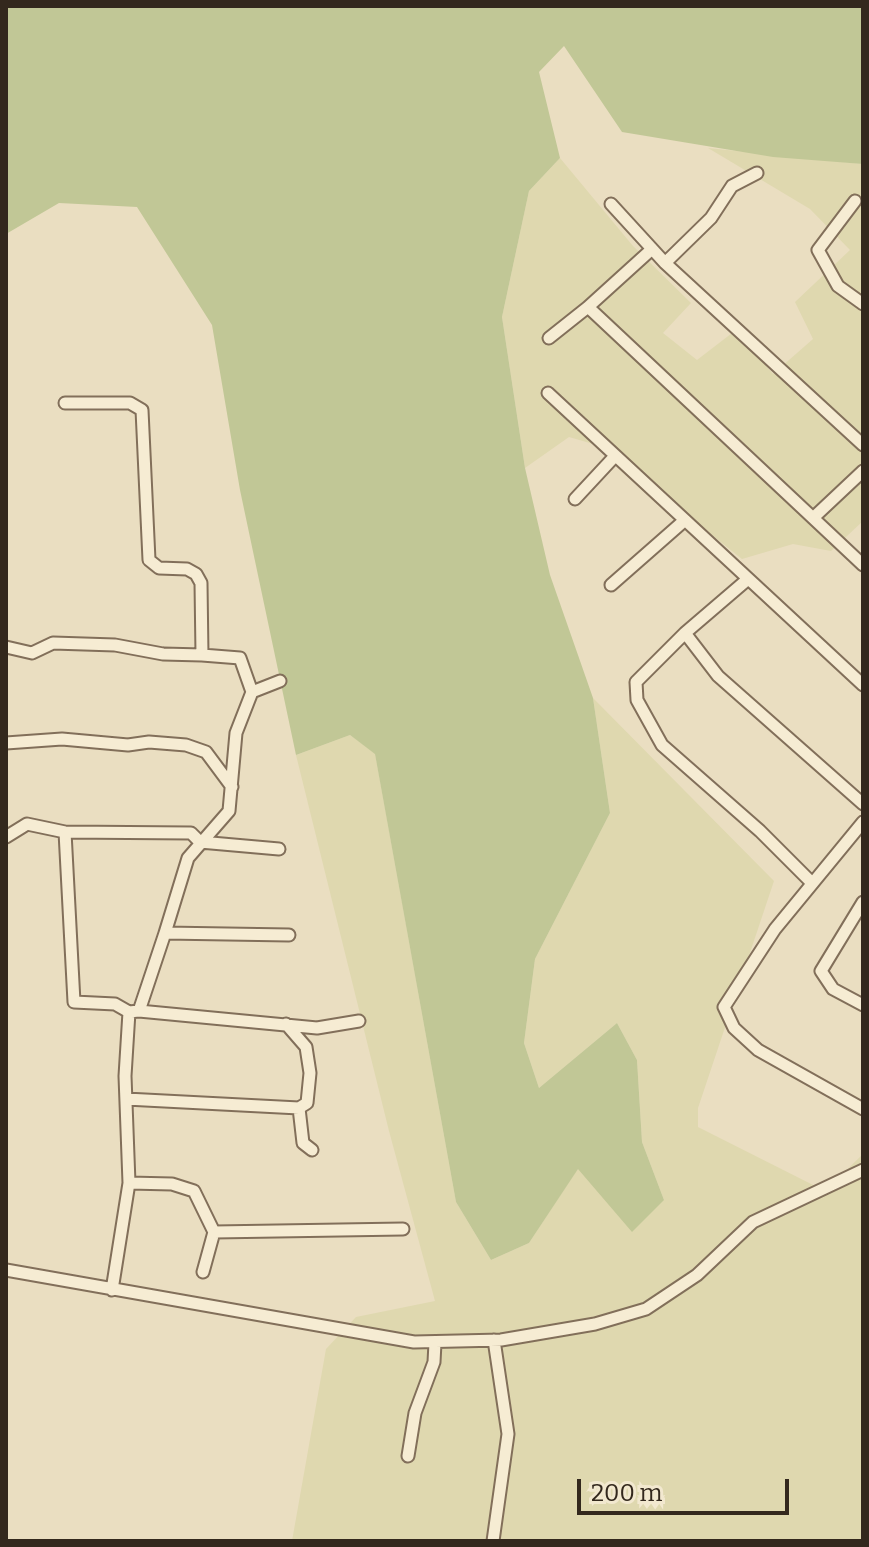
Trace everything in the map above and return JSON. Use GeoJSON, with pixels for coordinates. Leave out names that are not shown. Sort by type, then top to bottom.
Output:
{"type":"FeatureCollection","features":[{"type":"Feature","properties":{"kind":"street"},"geometry":{"type":"LineString","coordinates":[[665,263],[711,218],[732,186],[757,173]]}},
{"type":"Feature","properties":{"kind":"street"},"geometry":{"type":"LineString","coordinates":[[855,201],[818,250],[838,286],[863,304]]}},
{"type":"Feature","properties":{"kind":"street"},"geometry":{"type":"LineString","coordinates":[[611,204],[665,263],[863,445]]}},
{"type":"Feature","properties":{"kind":"street"},"geometry":{"type":"LineString","coordinates":[[549,338],[652,249]]}},
{"type":"Feature","properties":{"kind":"street"},"geometry":{"type":"LineString","coordinates":[[588,307],[863,565]]}},
{"type":"Feature","properties":{"kind":"street"},"geometry":{"type":"LineString","coordinates":[[548,393],[863,685]]}},
{"type":"Feature","properties":{"kind":"street"},"geometry":{"type":"LineString","coordinates":[[65,403],[130,403],[142,410],[148,556],[159,568],[192,570],[201,583],[202,655]]}},
{"type":"Feature","properties":{"kind":"street"},"geometry":{"type":"LineString","coordinates":[[575,499],[615,456]]}},
{"type":"Feature","properties":{"kind":"street"},"geometry":{"type":"LineString","coordinates":[[813,518],[863,471]]}},
{"type":"Feature","properties":{"kind":"street"},"geometry":{"type":"LineString","coordinates":[[611,585],[685,520]]}},
{"type":"Feature","properties":{"kind":"street"},"geometry":{"type":"LineString","coordinates":[[748,579],[685,633],[636,682],[637,700],[662,745],[760,831],[812,883]]}},
{"type":"Feature","properties":{"kind":"street"},"geometry":{"type":"LineString","coordinates":[[685,633],[718,676],[863,804]]}},
{"type":"Feature","properties":{"kind":"street"},"geometry":{"type":"LineString","coordinates":[[6,647],[32,653],[53,643],[115,645],[163,654],[240,658],[252,692],[236,733],[229,811],[188,858],[165,933],[134,1012],[126,1099],[129,1183],[116,1243],[112,1290]]}},
{"type":"Feature","properties":{"kind":"street"},"geometry":{"type":"LineString","coordinates":[[252,692],[280,681]]}},
{"type":"Feature","properties":{"kind":"street"},"geometry":{"type":"LineString","coordinates":[[6,743],[62,739],[128,745],[149,742],[186,745],[206,752],[232,787]]}},
{"type":"Feature","properties":{"kind":"street"},"geometry":{"type":"LineString","coordinates":[[863,822],[775,929],[724,1007],[734,1028],[758,1050],[863,1109]]}},
{"type":"Feature","properties":{"kind":"street"},"geometry":{"type":"LineString","coordinates":[[6,837],[27,824],[65,832],[191,833],[200,842],[279,849]]}},
{"type":"Feature","properties":{"kind":"street"},"geometry":{"type":"LineString","coordinates":[[65,832],[72,1000],[77,1003],[115,1004],[134,1012],[317,1028],[359,1021]]}},
{"type":"Feature","properties":{"kind":"street"},"geometry":{"type":"LineString","coordinates":[[863,902],[821,971],[823,979],[833,989],[863,1005]]}},
{"type":"Feature","properties":{"kind":"street"},"geometry":{"type":"LineString","coordinates":[[165,933],[289,935]]}},
{"type":"Feature","properties":{"kind":"street"},"geometry":{"type":"LineString","coordinates":[[126,1099],[299,1108],[307,1103],[306,1047],[286,1024]]}},
{"type":"Feature","properties":{"kind":"street"},"geometry":{"type":"LineString","coordinates":[[299,1108],[303,1143],[312,1150]]}},
{"type":"Feature","properties":{"kind":"street"},"geometry":{"type":"LineString","coordinates":[[6,1270],[435,1343],[494,1340],[595,1324],[646,1309],[697,1275],[753,1222],[863,1170]]}},
{"type":"Feature","properties":{"kind":"street"},"geometry":{"type":"LineString","coordinates":[[129,1183],[172,1184],[194,1191],[204,1206],[214,1232],[203,1272]]}},
{"type":"Feature","properties":{"kind":"street"},"geometry":{"type":"LineString","coordinates":[[214,1232],[403,1229]]}},
{"type":"Feature","properties":{"kind":"street"},"geometry":{"type":"LineString","coordinates":[[493,1541],[508,1434],[494,1340]]}},
{"type":"Feature","properties":{"kind":"street"},"geometry":{"type":"LineString","coordinates":[[408,1456],[415,1413],[434,1362],[435,1343]]}},
{"type":"Feature","properties":{"kind":"shaded area"},"geometry":{"type":"Polygon","coordinates":[[[708,148],[863,164],[863,521],[831,551],[793,544],[742,559],[600,446],[569,437],[525,468],[502,317],[529,191],[560,158],[633,246],[691,303],[663,333],[697,360],[736,330],[773,374],[813,339],[795,302],[850,250],[810,209],[708,148]]]}},
{"type":"Feature","properties":{"kind":"shaded area"},"geometry":{"type":"Polygon","coordinates":[[[593,698],[774,881],[698,1108],[698,1127],[825,1191],[863,1154],[863,1541],[292,1541],[326,1349],[356,1317],[435,1301],[389,1131],[296,755],[350,735],[375,753],[456,1202],[491,1260],[529,1243],[578,1168],[664,1200],[642,1142],[637,1060],[617,1023],[539,1088],[524,1043],[535,959],[610,813],[593,698]]]}},
{"type":"Feature","properties":{"kind":"green space"},"geometry":{"type":"Polygon","coordinates":[[[6,6],[863,6],[863,164],[773,157],[622,132],[564,46],[539,72],[560,158],[529,191],[502,317],[525,468],[550,575],[593,698],[610,813],[535,959],[524,1043],[539,1088],[617,1023],[637,1060],[642,1142],[664,1200],[632,1232],[578,1169],[529,1243],[491,1260],[456,1202],[375,754],[350,735],[296,755],[240,490],[212,325],[137,207],[59,203],[6,234],[6,6]]]}}]}
